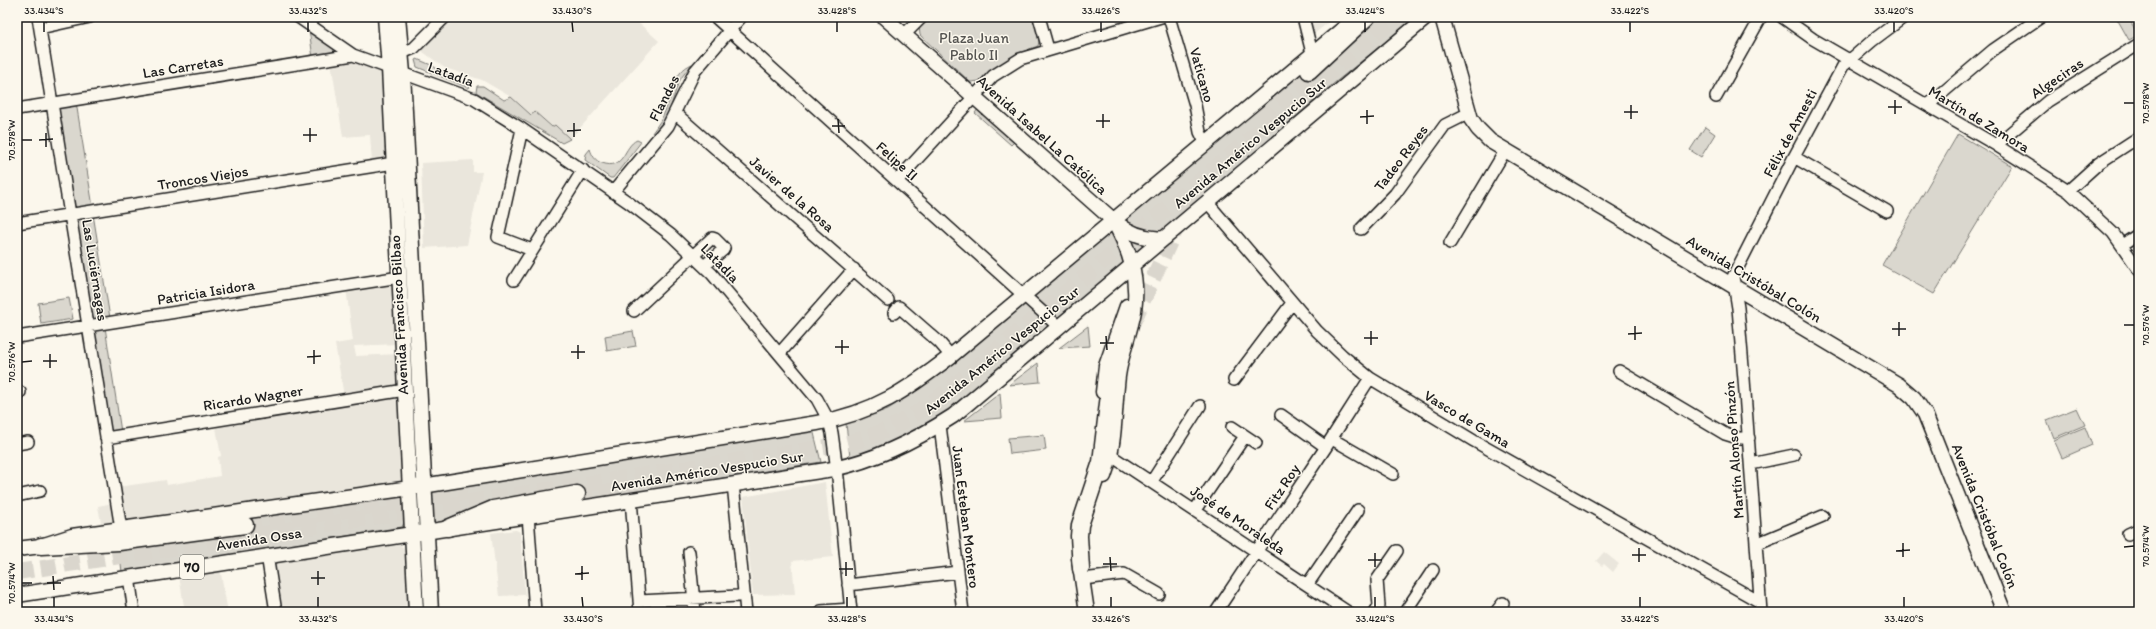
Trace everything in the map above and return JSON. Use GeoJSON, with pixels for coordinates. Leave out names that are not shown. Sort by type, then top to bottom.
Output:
{"type":"FeatureCollection","features":[{"type":"Feature","properties":{"kind":"highway"},"geometry":{"type":"LineString","coordinates":[[1309,72],[1367,17]]}},
{"type":"Feature","properties":{"kind":"highway"},"geometry":{"type":"LineString","coordinates":[[1082,574],[1079,536],[1080,525],[1101,462],[1111,378]]}},
{"type":"Feature","properties":{"kind":"highway"},"geometry":{"type":"LineString","coordinates":[[448,528],[467,518],[500,507],[577,494]]}},
{"type":"Feature","properties":{"kind":"highway"},"geometry":{"type":"LineString","coordinates":[[41,546],[134,540],[245,525]]}},
{"type":"Feature","properties":{"kind":"main road","name":"Avenida Francisco Bilbao"},"geometry":{"type":"LineString","coordinates":[[384,17],[389,68],[416,612]]}},
{"type":"Feature","properties":{"kind":"main road","name":"Avenida Francisco Bilbao"},"geometry":{"type":"LineString","coordinates":[[398,17],[404,73],[431,612]]}},
{"type":"Feature","properties":{"kind":"main road","name":"Avenida Isabel La Católica"},"geometry":{"type":"LineString","coordinates":[[884,17],[1113,220],[1126,244],[1134,272],[1134,311],[1118,377],[1110,455],[1082,536],[1082,574]]}},
{"type":"Feature","properties":{"kind":"main road","name":"Avenida Américo Vespucio Sur"},"geometry":{"type":"LineString","coordinates":[[410,488],[829,421],[865,410],[887,401],[905,391],[951,356],[1205,142],[1357,17]]}},
{"type":"Feature","properties":{"kind":"main road","name":"Avenida Américo Vespucio Sur"},"geometry":{"type":"LineString","coordinates":[[412,534],[837,468],[902,446],[953,416],[1059,327],[1134,272],[1165,238],[1427,17]]}},
{"type":"Feature","properties":{"kind":"main road","name":"Avenida Cristóbal Colón"},"geometry":{"type":"LineString","coordinates":[[1442,17],[1469,112],[1475,125],[1481,133],[1505,151],[1899,385],[1914,398],[1925,414],[2004,612]]}},
{"type":"Feature","properties":{"kind":"main road"},"geometry":{"type":"LineString","coordinates":[[386,38],[395,49],[402,53]]}},
{"type":"Feature","properties":{"kind":"main road"},"geometry":{"type":"LineString","coordinates":[[1113,220],[1134,234],[1151,238],[1165,238]]}},
{"type":"Feature","properties":{"kind":"main road","name":"Avenida Isabel La Católica"},"geometry":{"type":"LineString","coordinates":[[1087,612],[1076,534],[1080,501],[1095,460],[1106,366],[1134,272]]}},
{"type":"Feature","properties":{"kind":"main road","name":"Avenida Ossa"},"geometry":{"type":"LineString","coordinates":[[17,549],[41,546],[72,536],[410,488]]}},
{"type":"Feature","properties":{"kind":"main road","name":"Avenida Ossa"},"geometry":{"type":"LineString","coordinates":[[17,595],[129,576],[412,534]]}},
{"type":"Feature","properties":{"kind":"street"},"geometry":{"type":"LineString","coordinates":[[39,22],[90,17]]}},
{"type":"Feature","properties":{"kind":"street"},"geometry":{"type":"LineString","coordinates":[[298,17],[313,22],[353,56]]}},
{"type":"Feature","properties":{"kind":"street"},"geometry":{"type":"LineString","coordinates":[[402,53],[414,48],[446,17]]}},
{"type":"Feature","properties":{"kind":"street","name":"Felipe II"},"geometry":{"type":"LineString","coordinates":[[715,17],[1059,327]]}},
{"type":"Feature","properties":{"kind":"street","name":"Flandes"},"geometry":{"type":"LineString","coordinates":[[613,192],[654,145],[675,113],[695,71],[741,17]]}},
{"type":"Feature","properties":{"kind":"street"},"geometry":{"type":"LineString","coordinates":[[904,35],[922,17]]}},
{"type":"Feature","properties":{"kind":"street"},"geometry":{"type":"LineString","coordinates":[[1039,17],[1048,49]]}},
{"type":"Feature","properties":{"kind":"street"},"geometry":{"type":"LineString","coordinates":[[897,181],[993,76],[1010,64],[1048,49],[1161,17]]}},
{"type":"Feature","properties":{"kind":"street","name":"Vaticano"},"geometry":{"type":"LineString","coordinates":[[1169,17],[1196,105],[1200,132],[1205,142]]}},
{"type":"Feature","properties":{"kind":"street"},"geometry":{"type":"LineString","coordinates":[[1302,17],[1312,53]]}},
{"type":"Feature","properties":{"kind":"street"},"geometry":{"type":"LineString","coordinates":[[1716,97],[1761,17]]}},
{"type":"Feature","properties":{"kind":"street","name":"Martín de Zamora"},"geometry":{"type":"LineString","coordinates":[[1782,17],[1813,39],[1928,105],[2068,191],[2103,222],[2122,244],[2139,270]]}},
{"type":"Feature","properties":{"kind":"street","name":"Félix de Amesti"},"geometry":{"type":"LineString","coordinates":[[1733,286],[1735,270],[1840,72],[1849,60],[1904,17]]}},
{"type":"Feature","properties":{"kind":"street"},"geometry":{"type":"LineString","coordinates":[[1928,105],[1993,50],[2041,17]]}},
{"type":"Feature","properties":{"kind":"street","name":"Las Luciérnagas"},"geometry":{"type":"LineString","coordinates":[[39,22],[121,529]]}},
{"type":"Feature","properties":{"kind":"street","name":"Algeciras"},"geometry":{"type":"LineString","coordinates":[[1996,146],[2048,101],[2139,44]]}},
{"type":"Feature","properties":{"kind":"street","name":"Latadía"},"geometry":{"type":"LineString","coordinates":[[353,56],[474,99],[522,128],[583,170],[671,235],[704,266],[817,399],[829,421],[837,468],[851,610]]}},
{"type":"Feature","properties":{"kind":"street","name":"Las Carretas"},"geometry":{"type":"LineString","coordinates":[[17,109],[353,56]]}},
{"type":"Feature","properties":{"kind":"street","name":"Tadeo Reyes"},"geometry":{"type":"LineString","coordinates":[[1362,229],[1395,194],[1445,125],[1469,112]]}},
{"type":"Feature","properties":{"kind":"street","name":"Javier de la Rosa"},"geometry":{"type":"LineString","coordinates":[[675,113],[888,300]]}},
{"type":"Feature","properties":{"kind":"street"},"geometry":{"type":"LineString","coordinates":[[522,128],[498,237],[532,250]]}},
{"type":"Feature","properties":{"kind":"street"},"geometry":{"type":"LineString","coordinates":[[2068,191],[2099,163],[2139,137]]}},
{"type":"Feature","properties":{"kind":"street"},"geometry":{"type":"LineString","coordinates":[[1450,243],[1505,151]]}},
{"type":"Feature","properties":{"kind":"street"},"geometry":{"type":"LineString","coordinates":[[1794,157],[1887,211]]}},
{"type":"Feature","properties":{"kind":"street","name":"Troncos Viejos"},"geometry":{"type":"LineString","coordinates":[[17,223],[394,163]]}},
{"type":"Feature","properties":{"kind":"street"},"geometry":{"type":"LineString","coordinates":[[514,280],[583,170]]}},
{"type":"Feature","properties":{"kind":"street","name":"Vasco de Gama"},"geometry":{"type":"LineString","coordinates":[[1207,202],[1292,303],[1330,345],[1370,378],[1474,441],[1760,607]]}},
{"type":"Feature","properties":{"kind":"street"},"geometry":{"type":"LineString","coordinates":[[2122,244],[2139,234]]}},
{"type":"Feature","properties":{"kind":"street"},"geometry":{"type":"LineString","coordinates":[[634,311],[694,257],[712,238],[715,239],[724,248],[704,266]]}},
{"type":"Feature","properties":{"kind":"street"},"geometry":{"type":"LineString","coordinates":[[778,354],[854,269]]}},
{"type":"Feature","properties":{"kind":"street","name":"Patricia Isidora"},"geometry":{"type":"LineString","coordinates":[[17,337],[400,277]]}},
{"type":"Feature","properties":{"kind":"street","name":"Martín Alonso Pinzón"},"geometry":{"type":"LineString","coordinates":[[1733,286],[1738,308],[1749,438],[1760,607]]}},
{"type":"Feature","properties":{"kind":"street"},"geometry":{"type":"LineString","coordinates":[[1234,380],[1292,303]]}},
{"type":"Feature","properties":{"kind":"street"},"geometry":{"type":"LineString","coordinates":[[894,313],[899,307],[939,342],[951,356]]}},
{"type":"Feature","properties":{"kind":"street"},"geometry":{"type":"LineString","coordinates":[[1619,371],[1725,434],[1738,438],[1749,438]]}},
{"type":"Feature","properties":{"kind":"street","name":"Fitz Roy"},"geometry":{"type":"LineString","coordinates":[[1216,612],[1258,551],[1370,378]]}},
{"type":"Feature","properties":{"kind":"street","name":"Ricardo Wagner"},"geometry":{"type":"LineString","coordinates":[[106,438],[405,390]]}},
{"type":"Feature","properties":{"kind":"street"},"geometry":{"type":"LineString","coordinates":[[1152,481],[1200,406]]}},
{"type":"Feature","properties":{"kind":"street"},"geometry":{"type":"LineString","coordinates":[[1281,415],[1329,443],[1393,474]]}},
{"type":"Feature","properties":{"kind":"street","name":"Juan Esteban Montero"},"geometry":{"type":"LineString","coordinates":[[940,425],[963,612]]}},
{"type":"Feature","properties":{"kind":"street"},"geometry":{"type":"LineString","coordinates":[[1232,427],[1256,443]]}},
{"type":"Feature","properties":{"kind":"street"},"geometry":{"type":"LineString","coordinates":[[1195,510],[1245,436]]}},
{"type":"Feature","properties":{"kind":"street","name":"José de Moraleda"},"geometry":{"type":"LineString","coordinates":[[1110,455],[1152,481],[1348,612]]}},
{"type":"Feature","properties":{"kind":"street"},"geometry":{"type":"LineString","coordinates":[[1751,464],[1794,455]]}},
{"type":"Feature","properties":{"kind":"street"},"geometry":{"type":"LineString","coordinates":[[733,484],[746,612]]}},
{"type":"Feature","properties":{"kind":"street"},"geometry":{"type":"LineString","coordinates":[[17,496],[40,491]]}},
{"type":"Feature","properties":{"kind":"street"},"geometry":{"type":"LineString","coordinates":[[631,499],[640,612]]}},
{"type":"Feature","properties":{"kind":"street"},"geometry":{"type":"LineString","coordinates":[[1307,584],[1358,510]]}},
{"type":"Feature","properties":{"kind":"street"},"geometry":{"type":"LineString","coordinates":[[528,515],[535,612]]}},
{"type":"Feature","properties":{"kind":"street"},"geometry":{"type":"LineString","coordinates":[[1756,544],[1823,516]]}},
{"type":"Feature","properties":{"kind":"street"},"geometry":{"type":"LineString","coordinates":[[2128,534],[2139,529]]}},
{"type":"Feature","properties":{"kind":"street"},"geometry":{"type":"LineString","coordinates":[[1375,612],[1379,606],[1377,580],[1397,551]]}},
{"type":"Feature","properties":{"kind":"street"},"geometry":{"type":"LineString","coordinates":[[689,552],[695,612]]}},
{"type":"Feature","properties":{"kind":"street"},"geometry":{"type":"LineString","coordinates":[[267,555],[276,612]]}},
{"type":"Feature","properties":{"kind":"street"},"geometry":{"type":"LineString","coordinates":[[1405,612],[1433,570]]}},
{"type":"Feature","properties":{"kind":"street"},"geometry":{"type":"LineString","coordinates":[[848,585],[958,572]]}},
{"type":"Feature","properties":{"kind":"street"},"geometry":{"type":"LineString","coordinates":[[1082,574],[1124,574],[1159,594]]}},
{"type":"Feature","properties":{"kind":"street"},"geometry":{"type":"LineString","coordinates":[[129,576],[134,612]]}},
{"type":"Feature","properties":{"kind":"street"},"geometry":{"type":"LineString","coordinates":[[639,601],[738,596]]}},
{"type":"Feature","properties":{"kind":"street"},"geometry":{"type":"LineString","coordinates":[[821,611],[851,610]]}},
{"type":"Feature","properties":{"kind":"shaded area"},"geometry":{"type":"Polygon","coordinates":[[[451,17],[632,17],[659,41],[570,139],[555,125],[553,127],[536,113],[532,116],[511,97],[482,80],[445,68],[419,49],[451,17]]]}},
{"type":"Feature","properties":{"kind":"shaded area"},"geometry":{"type":"Polygon","coordinates":[[[1309,17],[1335,17],[1314,34],[1309,17]]]}},
{"type":"Feature","properties":{"kind":"shaded area"},"geometry":{"type":"Polygon","coordinates":[[[353,59],[383,71],[388,159],[372,163],[370,135],[343,137],[331,62],[353,59]]]}},
{"type":"Feature","properties":{"kind":"shaded area"},"geometry":{"type":"Polygon","coordinates":[[[473,160],[473,172],[482,172],[467,245],[424,248],[421,163],[473,160]]]}},
{"type":"Feature","properties":{"kind":"shaded area"},"geometry":{"type":"Polygon","coordinates":[[[389,282],[394,284],[398,344],[354,346],[356,356],[399,354],[399,387],[344,396],[335,344],[353,341],[346,288],[389,282]]]}},
{"type":"Feature","properties":{"kind":"shaded area"},"geometry":{"type":"Polygon","coordinates":[[[394,395],[399,397],[403,478],[400,482],[125,522],[118,487],[166,480],[167,485],[220,476],[218,457],[221,456],[215,422],[394,395]]]}},
{"type":"Feature","properties":{"kind":"shaded area"},"geometry":{"type":"Polygon","coordinates":[[[825,482],[833,557],[792,561],[795,594],[753,595],[743,497],[825,482]]]}},
{"type":"Feature","properties":{"kind":"shaded area"},"geometry":{"type":"Polygon","coordinates":[[[113,503],[116,523],[102,528],[98,506],[113,503]]]}},
{"type":"Feature","properties":{"kind":"shaded area"},"geometry":{"type":"Polygon","coordinates":[[[516,530],[520,532],[525,595],[499,596],[491,533],[516,530]]]}},
{"type":"Feature","properties":{"kind":"shaded area"},"geometry":{"type":"Polygon","coordinates":[[[399,545],[403,547],[406,552],[409,612],[280,612],[273,566],[276,560],[366,547],[399,545]]]}},
{"type":"Feature","properties":{"kind":"shaded area"},"geometry":{"type":"Polygon","coordinates":[[[1604,552],[1619,564],[1613,572],[1604,564],[1602,566],[1596,561],[1604,552]]]}},
{"type":"Feature","properties":{"kind":"shaded area"},"geometry":{"type":"Polygon","coordinates":[[[220,569],[228,612],[185,612],[179,576],[220,569]]]}},
{"type":"Feature","properties":{"kind":"green space","name":"Plaza Juan Pablo II"},"geometry":{"type":"Polygon","coordinates":[[[928,17],[1033,17],[1039,41],[1038,46],[1007,60],[993,69],[980,81],[970,82],[920,35],[919,26],[928,17]]]}},
{"type":"Feature","properties":{"kind":"green space"},"geometry":{"type":"Polygon","coordinates":[[[1367,17],[1416,17],[1332,85],[1211,191],[945,414],[922,428],[899,439],[850,457],[846,424],[888,409],[922,387],[1367,17]]]}},
{"type":"Feature","properties":{"kind":"green space"},"geometry":{"type":"Polygon","coordinates":[[[2116,17],[2128,17],[2138,35],[2129,40],[2116,17]]]}},
{"type":"Feature","properties":{"kind":"green space"},"geometry":{"type":"Polygon","coordinates":[[[309,29],[333,46],[334,52],[313,58],[309,29]]]}},
{"type":"Feature","properties":{"kind":"green space"},"geometry":{"type":"Polygon","coordinates":[[[417,59],[444,73],[472,83],[469,88],[417,67],[415,60],[417,59]]]}},
{"type":"Feature","properties":{"kind":"green space"},"geometry":{"type":"Polygon","coordinates":[[[692,64],[679,82],[666,119],[662,126],[658,131],[652,133],[665,112],[677,77],[692,64]]]}},
{"type":"Feature","properties":{"kind":"green space"},"geometry":{"type":"Polygon","coordinates":[[[477,86],[483,86],[504,100],[511,97],[531,115],[535,112],[552,127],[555,125],[570,139],[562,143],[476,92],[477,86]]]}},
{"type":"Feature","properties":{"kind":"green space"},"geometry":{"type":"Polygon","coordinates":[[[76,102],[93,207],[76,209],[73,208],[58,108],[76,102]]]}},
{"type":"Feature","properties":{"kind":"green space"},"geometry":{"type":"Polygon","coordinates":[[[978,109],[1014,142],[1011,145],[975,113],[978,109]]]}},
{"type":"Feature","properties":{"kind":"green space"},"geometry":{"type":"Polygon","coordinates":[[[1705,127],[1715,134],[1701,157],[1690,150],[1705,127]]]}},
{"type":"Feature","properties":{"kind":"green space"},"geometry":{"type":"Polygon","coordinates":[[[1958,134],[2012,166],[1934,294],[1882,265],[1958,134]]]}},
{"type":"Feature","properties":{"kind":"green space"},"geometry":{"type":"Polygon","coordinates":[[[637,140],[641,142],[613,178],[610,178],[585,160],[586,154],[590,149],[597,161],[610,165],[615,164],[623,157],[632,143],[637,140]]]}},
{"type":"Feature","properties":{"kind":"green space"},"geometry":{"type":"Polygon","coordinates":[[[93,214],[110,318],[92,320],[75,219],[93,214]]]}},
{"type":"Feature","properties":{"kind":"green space"},"geometry":{"type":"Polygon","coordinates":[[[69,298],[73,319],[41,324],[38,303],[69,298]]]}},
{"type":"Feature","properties":{"kind":"green space"},"geometry":{"type":"Polygon","coordinates":[[[1088,326],[1090,346],[1059,348],[1088,326]]]}},
{"type":"Feature","properties":{"kind":"green space"},"geometry":{"type":"Polygon","coordinates":[[[105,327],[121,432],[110,432],[94,330],[105,327]]]}},
{"type":"Feature","properties":{"kind":"green space"},"geometry":{"type":"Polygon","coordinates":[[[633,331],[636,346],[607,351],[605,336],[633,331]]]}},
{"type":"Feature","properties":{"kind":"green space"},"geometry":{"type":"Polygon","coordinates":[[[1038,363],[1040,382],[1009,385],[1038,363]]]}},
{"type":"Feature","properties":{"kind":"green space"},"geometry":{"type":"Polygon","coordinates":[[[1000,393],[1002,418],[964,421],[1000,393]]]}},
{"type":"Feature","properties":{"kind":"green space"},"geometry":{"type":"Polygon","coordinates":[[[2077,408],[2085,425],[2054,438],[2047,420],[2077,408]]]}},
{"type":"Feature","properties":{"kind":"green space"},"geometry":{"type":"Polygon","coordinates":[[[2085,427],[2092,445],[2062,458],[2054,440],[2085,427]]]}},
{"type":"Feature","properties":{"kind":"green space"},"geometry":{"type":"Polygon","coordinates":[[[813,429],[821,462],[606,497],[435,523],[433,521],[432,491],[813,429]]]}},
{"type":"Feature","properties":{"kind":"green space"},"geometry":{"type":"Polygon","coordinates":[[[1044,435],[1046,450],[1010,454],[1008,438],[1044,435]]]}},
{"type":"Feature","properties":{"kind":"green space"},"geometry":{"type":"Polygon","coordinates":[[[402,496],[404,523],[402,527],[122,572],[119,547],[148,535],[289,509],[402,496]]]}},
{"type":"Feature","properties":{"kind":"tunnel"},"geometry":{"type":"LineString","coordinates":[[17,572],[839,445],[884,431],[923,409],[949,390],[1396,17]]}},
{"type":"Feature","properties":{"kind":"tunnel"},"geometry":{"type":"LineString","coordinates":[[1259,117],[1309,71]]}},
{"type":"Feature","properties":{"kind":"tunnel"},"geometry":{"type":"LineString","coordinates":[[1133,322],[1185,209],[1201,188]]}},
{"type":"Feature","properties":{"kind":"tunnel"},"geometry":{"type":"LineString","coordinates":[[577,494],[642,490],[720,472]]}},
{"type":"Feature","properties":{"kind":"tunnel"},"geometry":{"type":"LineString","coordinates":[[245,525],[467,492]]}}]}
